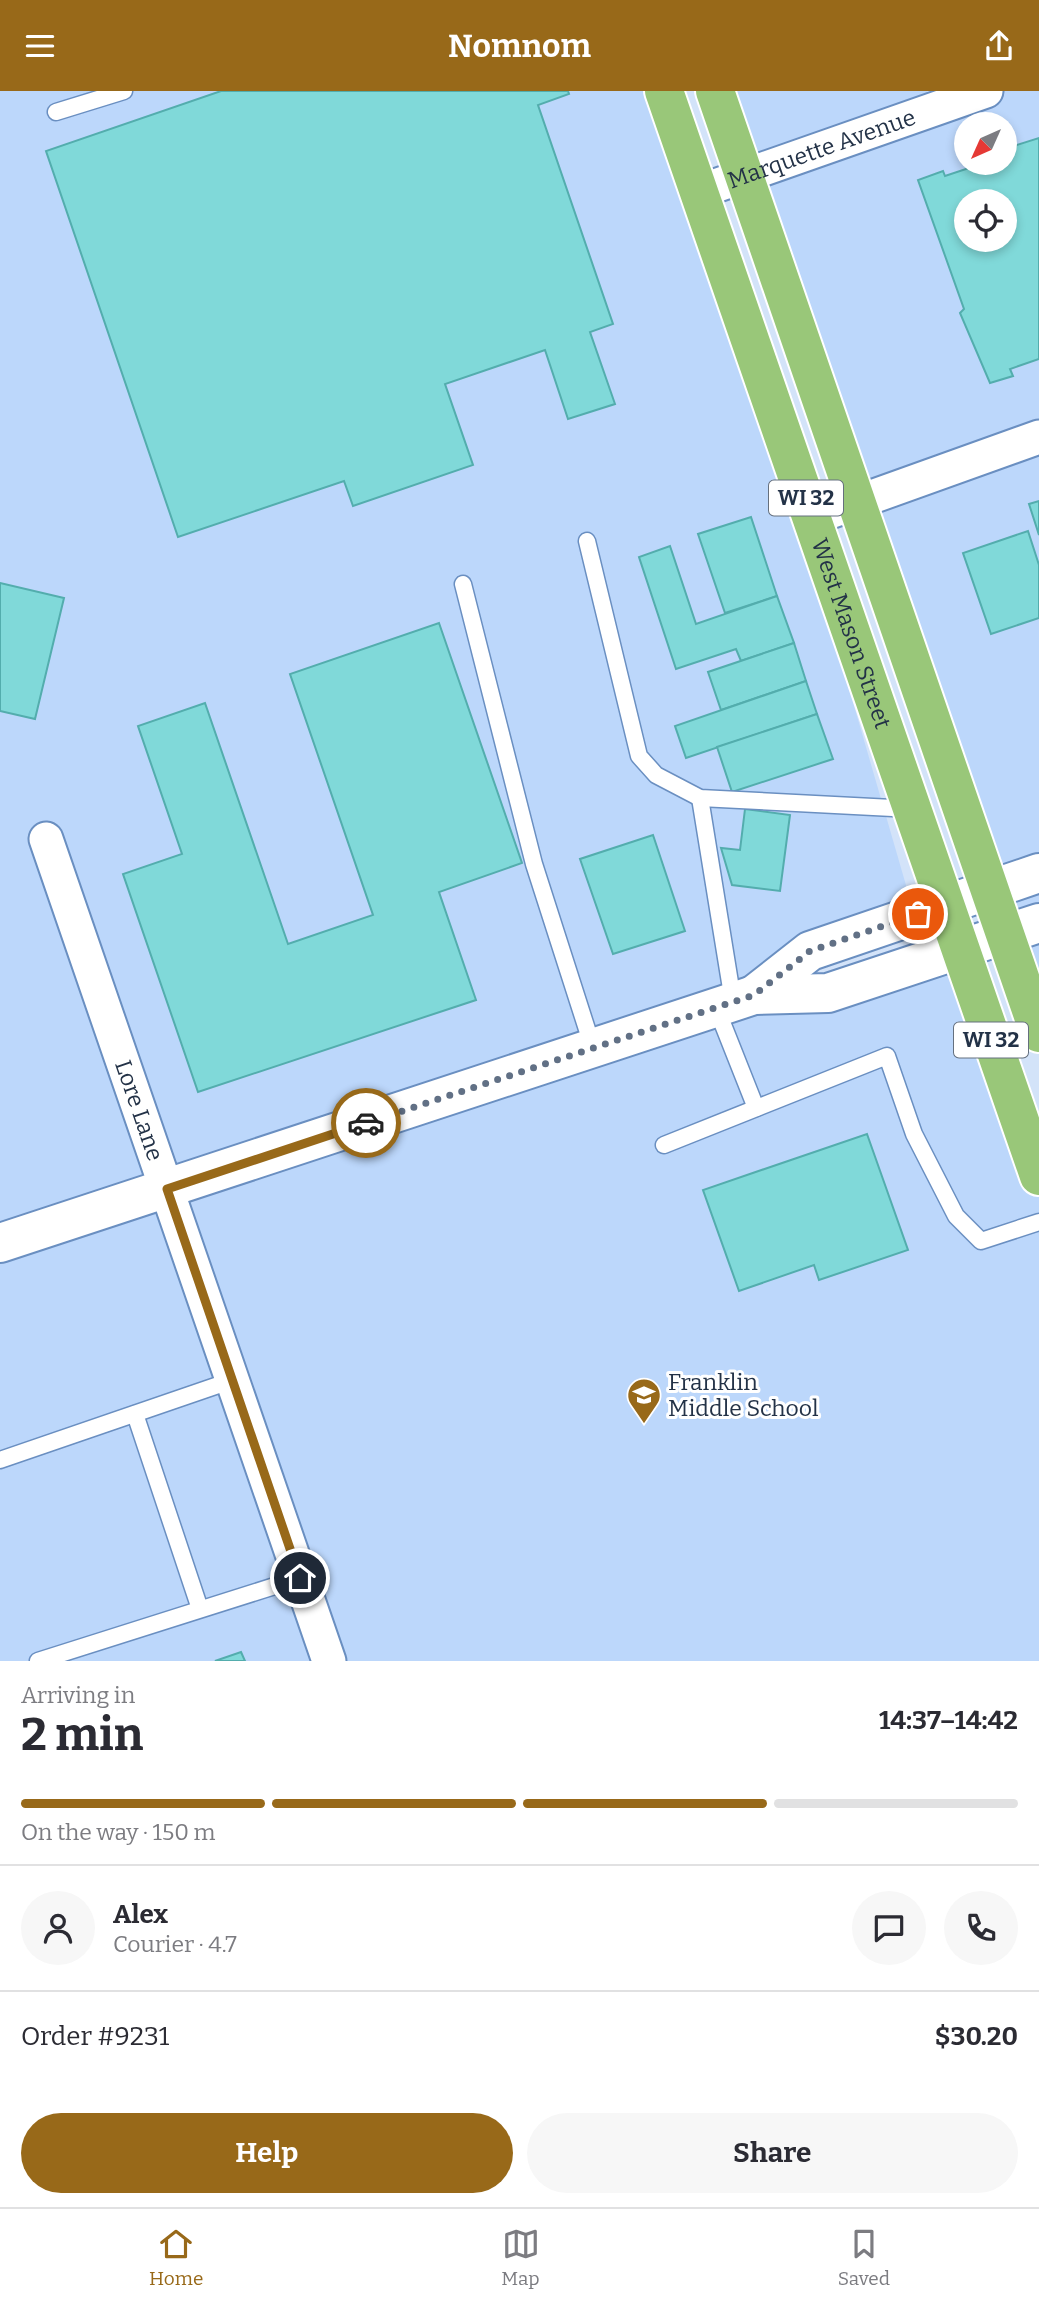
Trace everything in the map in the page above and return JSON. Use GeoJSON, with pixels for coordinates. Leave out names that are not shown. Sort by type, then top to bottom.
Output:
{"type":"FeatureCollection","features":[{"type":"Feature","properties":{"kind":"main road","name":"West Mason Street"},"geometry":{"type":"LineString","coordinates":[[664,91],[1039,1176]]}},
{"type":"Feature","properties":{"kind":"main road","name":"West Mason Street"},"geometry":{"type":"LineString","coordinates":[[715,91],[990,889],[1022,929],[1039,1033]]}},
{"type":"Feature","properties":{"kind":"street","name":"Marquette Avenue"},"geometry":{"type":"LineString","coordinates":[[698,192],[986,91]]}},
{"type":"Feature","properties":{"kind":"street"},"geometry":{"type":"LineString","coordinates":[[813,518],[1039,437]]}},
{"type":"Feature","properties":{"kind":"street","name":"Lore Lane"},"geometry":{"type":"LineString","coordinates":[[46,839],[329,1661]]}},
{"type":"Feature","properties":{"kind":"street"},"geometry":{"type":"LineString","coordinates":[[734,1001],[810,951],[1039,873]]}},
{"type":"Feature","properties":{"kind":"street"},"geometry":{"type":"LineString","coordinates":[[0,1243],[734,1001],[828,993],[1022,929]]}},
{"type":"Feature","properties":{"kind":"lane"},"geometry":{"type":"LineString","coordinates":[[56,111],[124,91]]}},
{"type":"Feature","properties":{"kind":"lane"},"geometry":{"type":"LineString","coordinates":[[587,541],[639,755],[656,775],[700,798],[912,809]]}},
{"type":"Feature","properties":{"kind":"lane"},"geometry":{"type":"LineString","coordinates":[[463,584],[534,865],[593,1048]]}},
{"type":"Feature","properties":{"kind":"lane"},"geometry":{"type":"LineString","coordinates":[[700,798],[734,1001],[756,1108]]}},
{"type":"Feature","properties":{"kind":"lane"},"geometry":{"type":"LineString","coordinates":[[664,1145],[887,1056],[914,1134],[956,1216],[981,1241],[1039,1222]]}},
{"type":"Feature","properties":{"kind":"lane"},"geometry":{"type":"LineString","coordinates":[[0,1460],[233,1380]]}},
{"type":"Feature","properties":{"kind":"lane"},"geometry":{"type":"LineString","coordinates":[[135,1414],[200,1609]]}},
{"type":"Feature","properties":{"kind":"lane"},"geometry":{"type":"LineString","coordinates":[[38,1661],[300,1578]]}},
{"type":"Feature","properties":{"kind":"shaded area"},"geometry":{"type":"Polygon","coordinates":[[[0,91],[676,91],[910,899],[755,994],[961,950],[1039,1176],[1039,1661],[0,1661],[0,91]]]}},
{"type":"Feature","properties":{"kind":"shaded area"},"geometry":{"type":"Polygon","coordinates":[[[698,91],[927,91],[933,109],[986,91],[1039,91],[1039,1033],[698,91]]]}},
{"type":"Feature","properties":{"kind":"building"},"geometry":{"type":"Polygon","coordinates":[[[221,91],[568,91],[569,94],[538,105],[613,324],[590,332],[615,404],[568,419],[545,350],[445,384],[473,465],[353,506],[344,481],[178,537],[46,151],[221,91]]]}},
{"type":"Feature","properties":{"kind":"building"},"geometry":{"type":"Polygon","coordinates":[[[1039,138],[1039,359],[1010,369],[1013,376],[990,383],[960,313],[964,309],[918,180],[943,171],[945,176],[954,173],[1017,175],[1017,145],[1039,138]]]}},
{"type":"Feature","properties":{"kind":"building"},"geometry":{"type":"Polygon","coordinates":[[[1039,501],[1039,535],[1029,504],[1039,501]]]}},
{"type":"Feature","properties":{"kind":"building"},"geometry":{"type":"Polygon","coordinates":[[[751,517],[777,596],[725,613],[698,534],[751,517]]]}},
{"type":"Feature","properties":{"kind":"building"},"geometry":{"type":"Polygon","coordinates":[[[1028,531],[1039,565],[1039,618],[991,634],[963,553],[1028,531]]]}},
{"type":"Feature","properties":{"kind":"building"},"geometry":{"type":"Polygon","coordinates":[[[670,546],[696,624],[777,596],[794,643],[741,661],[736,649],[676,669],[639,557],[670,546]]]}},
{"type":"Feature","properties":{"kind":"building"},"geometry":{"type":"Polygon","coordinates":[[[0,583],[64,598],[35,719],[0,711],[0,583]]]}},
{"type":"Feature","properties":{"kind":"building"},"geometry":{"type":"Polygon","coordinates":[[[439,623],[522,863],[439,892],[476,1000],[198,1092],[123,874],[182,854],[138,726],[205,703],[288,944],[373,915],[290,674],[439,623]]]}},
{"type":"Feature","properties":{"kind":"building"},"geometry":{"type":"Polygon","coordinates":[[[794,643],[806,681],[721,710],[708,672],[794,643]]]}},
{"type":"Feature","properties":{"kind":"building"},"geometry":{"type":"Polygon","coordinates":[[[806,681],[817,714],[686,758],[675,726],[806,681]]]}},
{"type":"Feature","properties":{"kind":"building"},"geometry":{"type":"Polygon","coordinates":[[[817,714],[833,759],[732,792],[717,747],[817,714]]]}},
{"type":"Feature","properties":{"kind":"building"},"geometry":{"type":"Polygon","coordinates":[[[745,809],[790,815],[780,891],[732,885],[721,848],[740,850],[745,809]]]}},
{"type":"Feature","properties":{"kind":"building"},"geometry":{"type":"Polygon","coordinates":[[[653,835],[685,931],[613,954],[580,859],[653,835]]]}},
{"type":"Feature","properties":{"kind":"building"},"geometry":{"type":"Polygon","coordinates":[[[867,1134],[908,1250],[819,1280],[814,1265],[739,1291],[703,1190],[867,1134]]]}},
{"type":"Feature","properties":{"kind":"building"},"geometry":{"type":"Polygon","coordinates":[[[241,1652],[245,1661],[215,1661],[241,1652]]]}},
{"type":"Feature","properties":{"kind":"way so far"},"geometry":{"type":"LineString","coordinates":[[366,1123],[754,995],[810,951],[918,914]]}},
{"type":"Feature","properties":{"kind":"place","name":"Franklin Middle School"},"geometry":{"type":"Point","coordinates":[644,1425]}},
{"type":"Feature","properties":{"kind":"route"},"geometry":{"type":"LineString","coordinates":[[300,1578],[167,1189],[366,1123]]}}]}
